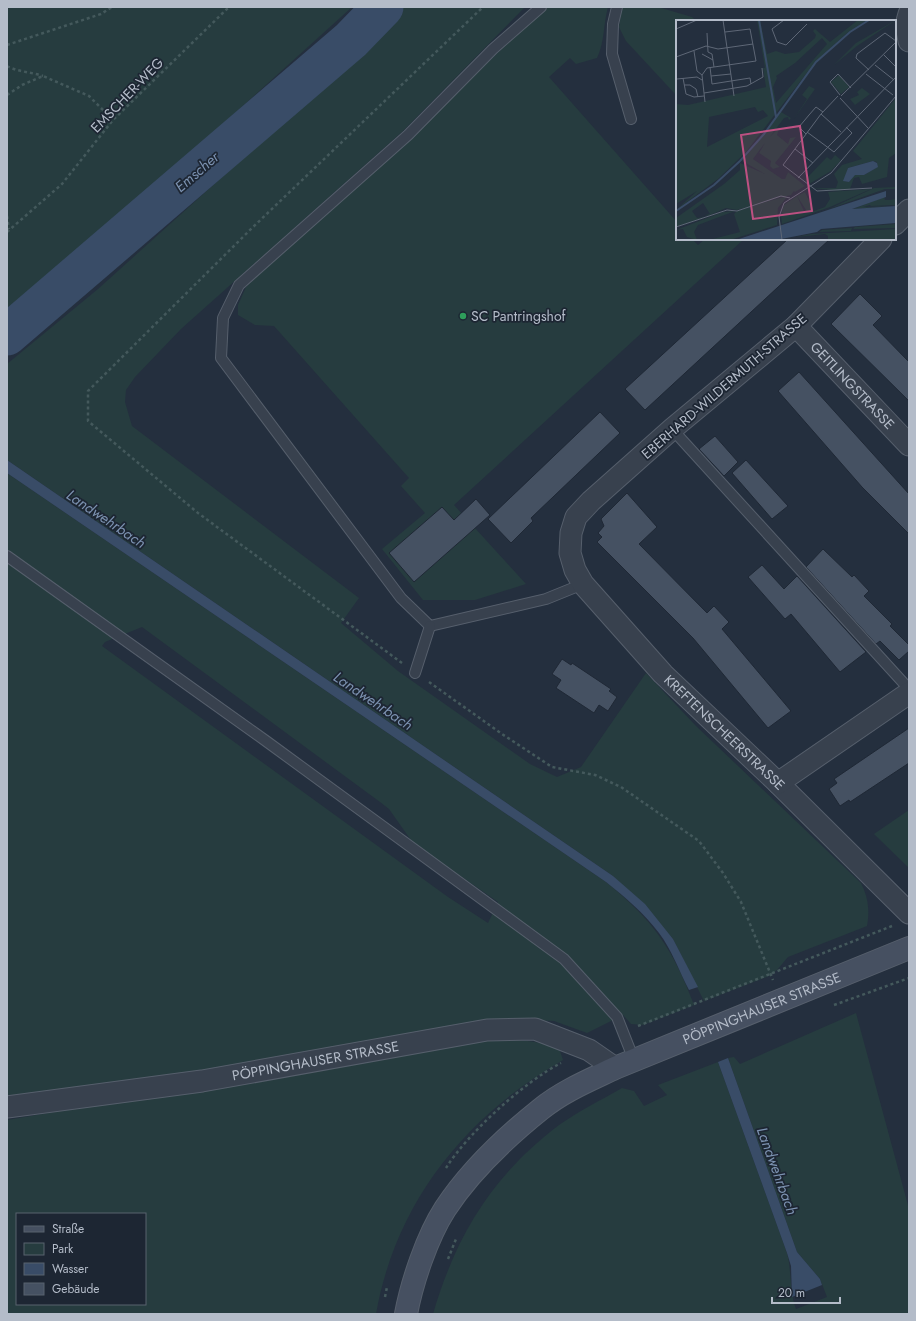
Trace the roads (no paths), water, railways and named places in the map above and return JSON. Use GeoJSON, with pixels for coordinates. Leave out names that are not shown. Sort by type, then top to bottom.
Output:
{"type":"FeatureCollection","features":[{"type":"Feature","properties":{"kind":"main road","name":"PÖPPINGHAUSER STRASSE"},"geometry":{"type":"LineString","coordinates":[[406,1314],[421,1258],[445,1210],[477,1169],[506,1140],[542,1108],[577,1086],[625,1064],[909,948]]}},
{"type":"Feature","properties":{"kind":"street"},"geometry":{"type":"LineString","coordinates":[[909,14],[906,25],[909,41]]}},
{"type":"Feature","properties":{"kind":"street"},"geometry":{"type":"LineString","coordinates":[[896,223],[909,210]]}},
{"type":"Feature","properties":{"kind":"street","name":"EBERHARD-WILDERMUTH-STRASSE"},"geometry":{"type":"LineString","coordinates":[[571,533],[576,517],[591,501],[672,429],[796,326],[880,240]]}},
{"type":"Feature","properties":{"kind":"street","name":"GEITLINGSTRASSE"},"geometry":{"type":"LineString","coordinates":[[796,326],[909,445]]}},
{"type":"Feature","properties":{"kind":"street","name":"KREFTENSCHEERSTRASSE"},"geometry":{"type":"LineString","coordinates":[[571,533],[570,553],[575,570],[583,584],[663,674],[778,783],[909,913]]}},
{"type":"Feature","properties":{"kind":"street"},"geometry":{"type":"LineString","coordinates":[[778,783],[909,693]]}},
{"type":"Feature","properties":{"kind":"street","name":"PÖPPINGHAUSER STRASSE"},"geometry":{"type":"LineString","coordinates":[[7,1107],[202,1081],[487,1030],[536,1029],[625,1064]]}},
{"type":"Feature","properties":{"kind":"lane"},"geometry":{"type":"LineString","coordinates":[[430,626],[401,598],[221,358],[223,318],[239,285],[408,135],[493,49],[541,7]]}},
{"type":"Feature","properties":{"kind":"lane"},"geometry":{"type":"LineString","coordinates":[[617,7],[613,24],[612,54],[631,119]]}},
{"type":"Feature","properties":{"kind":"lane"},"geometry":{"type":"LineString","coordinates":[[672,429],[909,689]]}},
{"type":"Feature","properties":{"kind":"lane"},"geometry":{"type":"LineString","coordinates":[[7,556],[266,741],[564,960],[617,1017],[625,1064]]}},
{"type":"Feature","properties":{"kind":"lane"},"geometry":{"type":"LineString","coordinates":[[430,626],[546,599],[583,584]]}},
{"type":"Feature","properties":{"kind":"lane"},"geometry":{"type":"LineString","coordinates":[[416,673],[430,626]]}},
{"type":"Feature","properties":{"kind":"water"},"geometry":{"type":"Polygon","coordinates":[[[7,460],[613,876],[645,904],[673,939],[698,987],[689,990],[672,953],[659,933],[634,906],[606,882],[7,473],[7,460]]]}},
{"type":"Feature","properties":{"kind":"water"},"geometry":{"type":"Polygon","coordinates":[[[728,1058],[797,1252],[820,1279],[822,1285],[792,1297],[791,1266],[787,1253],[718,1062],[728,1058]]]}},
{"type":"Feature","properties":{"kind":"waterway","name":"Emscher"},"geometry":{"type":"LineString","coordinates":[[7,335],[351,40],[383,7]]}},
{"type":"Feature","properties":{"kind":"place","name":"SC Pantringshof"},"geometry":{"type":"Point","coordinates":[463,316]}},
{"type":"Feature","properties":{"kind":"water label","name":"Landwehrbach"},"geometry":{"type":"Point","coordinates":[106,519]}},
{"type":"Feature","properties":{"kind":"water label","name":"Landwehrbach"},"geometry":{"type":"Point","coordinates":[373,701]}},
{"type":"Feature","properties":{"kind":"water label","name":"Landwehrbach"},"geometry":{"type":"Point","coordinates":[777,1171]}}]}
